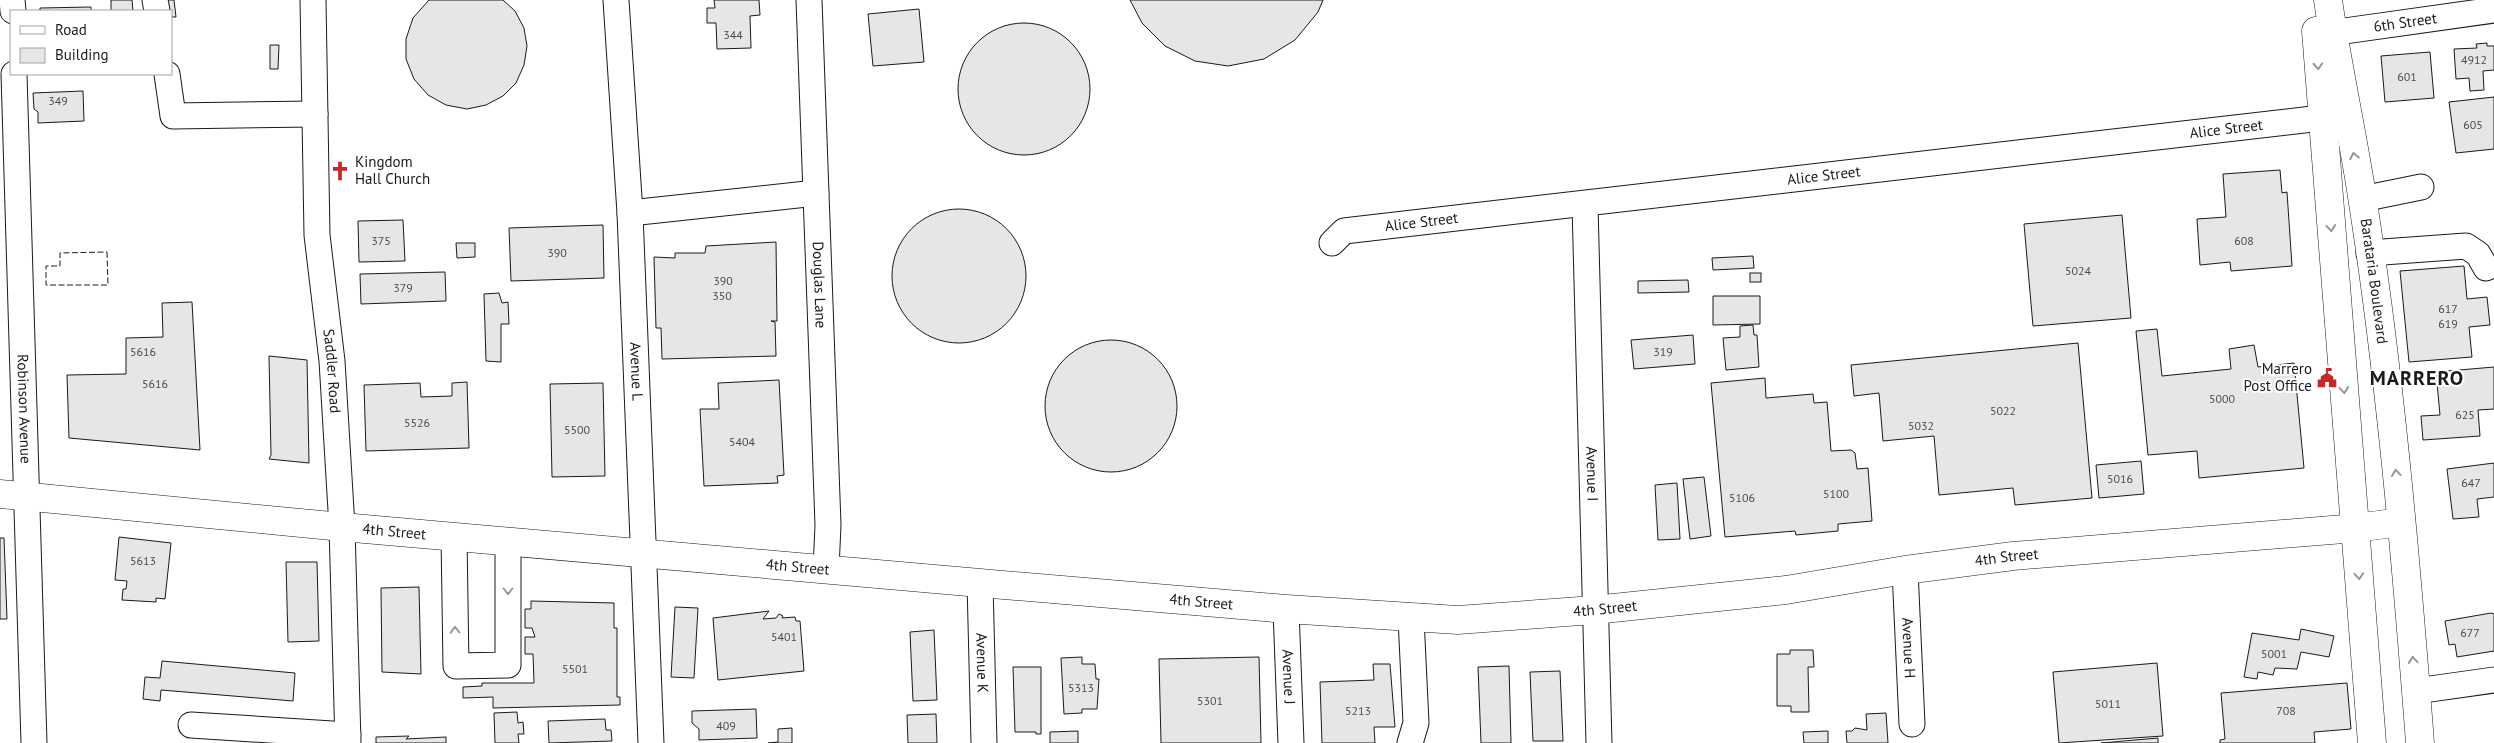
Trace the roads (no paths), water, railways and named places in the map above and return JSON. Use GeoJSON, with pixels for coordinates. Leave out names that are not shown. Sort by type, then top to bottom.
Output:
{"type":"FeatureCollection","features":[{"type":"Feature","properties":{"kind":"main road","name":"Barataria Boulevard"},"geometry":{"type":"LineString","coordinates":[[2313,0],[2324,34],[2362,199],[2370,254],[2387,384],[2420,743]]}},
{"type":"Feature","properties":{"kind":"main road","name":"Barataria Boulevard"},"geometry":{"type":"LineString","coordinates":[[2328,0],[2324,34],[2321,118],[2356,528],[2372,743]]}},
{"type":"Feature","properties":{"kind":"main road","name":"4th Street"},"geometry":{"type":"LineString","coordinates":[[0,494],[342,527],[826,570],[1286,609],[1458,620],[1594,610],[1786,590],[1905,570],[2013,556],[2356,528],[2401,522]]}},
{"type":"Feature","properties":{"kind":"street","name":"Saddler Road"},"geometry":{"type":"LineString","coordinates":[[313,0],[317,235],[332,360],[342,527],[348,739]]}},
{"type":"Feature","properties":{"kind":"street","name":"Avenue L"},"geometry":{"type":"LineString","coordinates":[[616,0],[630,213],[651,743]]}},
{"type":"Feature","properties":{"kind":"street","name":"Douglas Lane"},"geometry":{"type":"LineString","coordinates":[[809,0],[828,525],[826,570]]}},
{"type":"Feature","properties":{"kind":"street","name":"6th Street"},"geometry":{"type":"LineString","coordinates":[[2324,34],[2494,10]]}},
{"type":"Feature","properties":{"kind":"street","name":"Robinson Avenue"},"geometry":{"type":"LineString","coordinates":[[14,75],[34,743]]}},
{"type":"Feature","properties":{"kind":"street"},"geometry":{"type":"LineString","coordinates":[[166,75],[173,116],[315,114]]}},
{"type":"Feature","properties":{"kind":"street","name":"Alice Street"},"geometry":{"type":"LineString","coordinates":[[1332,243],[1344,232],[2321,118]]}},
{"type":"Feature","properties":{"kind":"street"},"geometry":{"type":"LineString","coordinates":[[2362,199],[2421,187]]}},
{"type":"Feature","properties":{"kind":"street"},"geometry":{"type":"LineString","coordinates":[[630,213],[816,193]]}},
{"type":"Feature","properties":{"kind":"street","name":"Avenue I"},"geometry":{"type":"LineString","coordinates":[[1585,205],[1598,743]]}},
{"type":"Feature","properties":{"kind":"street"},"geometry":{"type":"LineString","coordinates":[[2370,254],[2466,246],[2478,254],[2486,268]]}},
{"type":"Feature","properties":{"kind":"street"},"geometry":{"type":"LineString","coordinates":[[454,537],[456,666],[508,665],[508,542]]}},
{"type":"Feature","properties":{"kind":"street","name":"Avenue H"},"geometry":{"type":"LineString","coordinates":[[1905,570],[1912,724]]}},
{"type":"Feature","properties":{"kind":"street","name":"Avenue K"},"geometry":{"type":"LineString","coordinates":[[980,583],[984,743]]}},
{"type":"Feature","properties":{"kind":"street","name":"Avenue J"},"geometry":{"type":"LineString","coordinates":[[1286,609],[1291,743]]}},
{"type":"Feature","properties":{"kind":"street"},"geometry":{"type":"LineString","coordinates":[[1410,743],[1416,723],[1411,618]]}},
{"type":"Feature","properties":{"kind":"street"},"geometry":{"type":"LineString","coordinates":[[2416,692],[2494,680]]}},
{"type":"Feature","properties":{"kind":"street"},"geometry":{"type":"LineString","coordinates":[[191,725],[348,739]]}},
{"type":"Feature","properties":{"kind":"place","name":"Kingdom Hall Church"},"geometry":{"type":"Point","coordinates":[340,171]}},
{"type":"Feature","properties":{"kind":"place","name":"Marrero Post Office"},"geometry":{"type":"Point","coordinates":[2327,378]}},
{"type":"Feature","properties":{"kind":"district","name":"MARRERO"},"geometry":{"type":"Point","coordinates":[2417,378]}}]}
